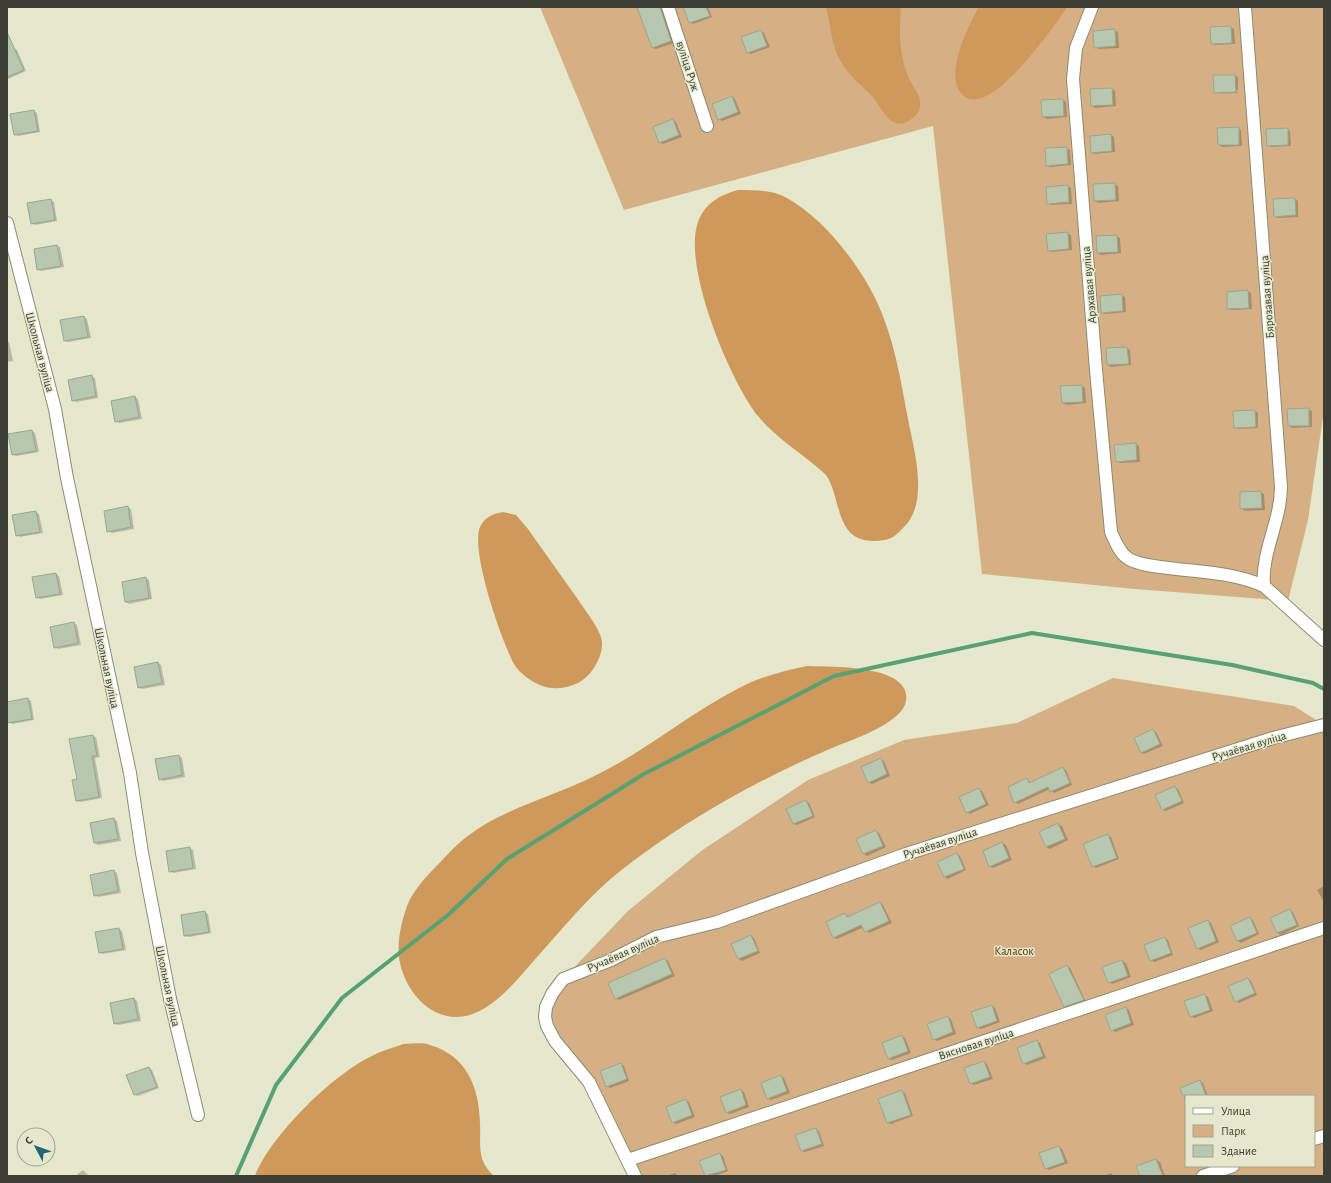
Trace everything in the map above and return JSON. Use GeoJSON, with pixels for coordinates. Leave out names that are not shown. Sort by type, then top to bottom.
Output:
{"type":"FeatureCollection","features":[{"type":"Feature","properties":{"kind":"street","name":"вуліца Руж"},"geometry":{"type":"LineString","coordinates":[[668,7],[707,126]]}},
{"type":"Feature","properties":{"kind":"street","name":"Арэхавая вуліца"},"geometry":{"type":"LineString","coordinates":[[1092,7],[1076,48],[1073,79],[1111,532],[1115,542],[1129,559],[1159,567],[1218,573],[1255,582],[1264,586]]}},
{"type":"Feature","properties":{"kind":"street","name":"Бярозавая вуліца"},"geometry":{"type":"LineString","coordinates":[[1245,7],[1281,487],[1280,506],[1264,568],[1264,586]]}},
{"type":"Feature","properties":{"kind":"street","name":"Школьная вуліца"},"geometry":{"type":"LineString","coordinates":[[7,223],[55,410],[69,486],[130,773],[142,853],[170,999],[198,1116]]}},
{"type":"Feature","properties":{"kind":"street"},"geometry":{"type":"LineString","coordinates":[[1264,586],[1324,640]]}},
{"type":"Feature","properties":{"kind":"street","name":"Ручаёвая вуліца"},"geometry":{"type":"LineString","coordinates":[[628,1160],[589,1082],[555,1041],[547,1026],[545,1017],[546,1007],[552,994],[563,979],[611,960],[656,937],[716,922],[906,854],[1265,741],[1324,725]]}},
{"type":"Feature","properties":{"kind":"street","name":"Вясновая вуліца"},"geometry":{"type":"LineString","coordinates":[[628,1160],[1324,928]]}},
{"type":"Feature","properties":{"kind":"street"},"geometry":{"type":"LineString","coordinates":[[628,1160],[635,1176]]}},
{"type":"Feature","properties":{"kind":"street"},"geometry":{"type":"LineString","coordinates":[[1204,1176],[1230,1167]]}},
{"type":"Feature","properties":{"kind":"green space"},"geometry":{"type":"Polygon","coordinates":[[[540,7],[1324,7],[1324,410],[1308,520],[1288,601],[1135,589],[982,574],[933,126],[624,210],[540,7]]]}},
{"type":"Feature","properties":{"kind":"green space","name":"Каласок"},"geometry":{"type":"Polygon","coordinates":[[[1113,678],[1294,706],[1324,725],[1324,1176],[635,1176],[608,1122],[562,1051],[546,1007],[563,979],[628,911],[701,851],[808,780],[904,740],[1017,723],[1113,678]]]}},
{"type":"Feature","properties":{"kind":"shaded area"},"geometry":{"type":"Polygon","coordinates":[[[826,7],[901,7],[900,34],[903,61],[909,79],[920,99],[919,111],[914,117],[903,123],[897,124],[892,121],[883,112],[872,96],[848,72],[835,49],[826,7]]]}},
{"type":"Feature","properties":{"kind":"shaded area"},"geometry":{"type":"Polygon","coordinates":[[[979,7],[1067,7],[1031,56],[1008,80],[988,95],[974,100],[965,97],[958,89],[956,66],[963,40],[979,7]]]}},
{"type":"Feature","properties":{"kind":"shaded area"},"geometry":{"type":"Polygon","coordinates":[[[738,190],[757,190],[782,195],[817,220],[845,251],[868,285],[877,302],[889,332],[896,358],[917,464],[918,478],[916,506],[911,518],[903,528],[889,539],[870,541],[858,538],[851,533],[842,518],[830,482],[826,475],[777,435],[758,416],[747,399],[722,351],[703,293],[697,266],[695,242],[698,222],[701,215],[709,205],[719,197],[738,190]]]}},
{"type":"Feature","properties":{"kind":"shaded area"},"geometry":{"type":"Polygon","coordinates":[[[503,512],[516,515],[528,529],[594,623],[601,637],[602,643],[600,657],[593,670],[583,680],[571,686],[559,688],[547,687],[535,683],[529,679],[514,664],[502,636],[488,594],[479,552],[478,536],[481,525],[485,519],[503,512]]]}},
{"type":"Feature","properties":{"kind":"shaded area"},"geometry":{"type":"Polygon","coordinates":[[[807,666],[850,668],[883,674],[896,680],[904,689],[906,701],[903,709],[896,716],[875,730],[804,760],[722,803],[644,853],[597,891],[516,982],[499,998],[480,1011],[470,1015],[457,1017],[445,1016],[424,1005],[416,996],[404,975],[399,956],[401,927],[407,906],[419,885],[463,839],[482,826],[522,806],[586,780],[623,761],[722,697],[739,688],[772,675],[807,666]]]}},
{"type":"Feature","properties":{"kind":"shaded area"},"geometry":{"type":"Polygon","coordinates":[[[417,1043],[430,1045],[443,1050],[462,1065],[473,1085],[477,1097],[482,1158],[488,1170],[494,1176],[255,1176],[274,1143],[289,1125],[323,1090],[358,1063],[384,1050],[403,1044],[417,1043]]]}},
{"type":"Feature","properties":{"kind":"building"},"geometry":{"type":"Polygon","coordinates":[[[637,7],[660,7],[671,41],[652,48],[637,7]]]}},
{"type":"Feature","properties":{"kind":"building"},"geometry":{"type":"Polygon","coordinates":[[[683,7],[706,7],[710,16],[689,23],[683,7]]]}},
{"type":"Feature","properties":{"kind":"building"},"geometry":{"type":"Polygon","coordinates":[[[1231,26],[1232,43],[1211,44],[1210,27],[1231,26]]]}},
{"type":"Feature","properties":{"kind":"building"},"geometry":{"type":"Polygon","coordinates":[[[1115,29],[1116,46],[1094,48],[1093,31],[1115,29]]]}},
{"type":"Feature","properties":{"kind":"building"},"geometry":{"type":"Polygon","coordinates":[[[761,30],[767,46],[747,53],[741,37],[761,30]]]}},
{"type":"Feature","properties":{"kind":"building"},"geometry":{"type":"Polygon","coordinates":[[[7,32],[24,70],[7,77],[7,32]]]}},
{"type":"Feature","properties":{"kind":"building"},"geometry":{"type":"Polygon","coordinates":[[[1213,75],[1235,75],[1236,92],[1214,93],[1213,75]]]}},
{"type":"Feature","properties":{"kind":"building"},"geometry":{"type":"Polygon","coordinates":[[[1112,88],[1113,105],[1091,106],[1090,89],[1112,88]]]}},
{"type":"Feature","properties":{"kind":"building"},"geometry":{"type":"Polygon","coordinates":[[[732,96],[738,112],[718,120],[712,104],[732,96]]]}},
{"type":"Feature","properties":{"kind":"building"},"geometry":{"type":"Polygon","coordinates":[[[1063,99],[1064,116],[1042,117],[1041,100],[1063,99]]]}},
{"type":"Feature","properties":{"kind":"building"},"geometry":{"type":"Polygon","coordinates":[[[34,110],[38,131],[14,135],[10,114],[34,110]]]}},
{"type":"Feature","properties":{"kind":"building"},"geometry":{"type":"Polygon","coordinates":[[[673,119],[679,135],[659,143],[653,127],[673,119]]]}},
{"type":"Feature","properties":{"kind":"building"},"geometry":{"type":"Polygon","coordinates":[[[1239,127],[1239,145],[1218,145],[1217,128],[1239,127]]]}},
{"type":"Feature","properties":{"kind":"building"},"geometry":{"type":"Polygon","coordinates":[[[1288,128],[1288,145],[1267,146],[1266,129],[1288,128]]]}},
{"type":"Feature","properties":{"kind":"building"},"geometry":{"type":"Polygon","coordinates":[[[1111,134],[1112,151],[1091,153],[1090,136],[1111,134]]]}},
{"type":"Feature","properties":{"kind":"building"},"geometry":{"type":"Polygon","coordinates":[[[1067,147],[1068,164],[1046,166],[1045,148],[1067,147]]]}},
{"type":"Feature","properties":{"kind":"building"},"geometry":{"type":"Polygon","coordinates":[[[1115,183],[1116,200],[1094,201],[1093,184],[1115,183]]]}},
{"type":"Feature","properties":{"kind":"building"},"geometry":{"type":"Polygon","coordinates":[[[1068,185],[1069,202],[1047,204],[1046,187],[1068,185]]]}},
{"type":"Feature","properties":{"kind":"building"},"geometry":{"type":"Polygon","coordinates":[[[1295,198],[1296,215],[1274,217],[1273,199],[1295,198]]]}},
{"type":"Feature","properties":{"kind":"building"},"geometry":{"type":"Polygon","coordinates":[[[51,199],[55,220],[31,224],[27,203],[51,199]]]}},
{"type":"Feature","properties":{"kind":"building"},"geometry":{"type":"Polygon","coordinates":[[[1068,232],[1069,249],[1048,251],[1046,234],[1068,232]]]}},
{"type":"Feature","properties":{"kind":"building"},"geometry":{"type":"Polygon","coordinates":[[[1117,235],[1118,252],[1097,253],[1096,236],[1117,235]]]}},
{"type":"Feature","properties":{"kind":"building"},"geometry":{"type":"Polygon","coordinates":[[[57,245],[61,266],[37,270],[34,249],[57,245]]]}},
{"type":"Feature","properties":{"kind":"building"},"geometry":{"type":"Polygon","coordinates":[[[1248,290],[1249,308],[1227,309],[1227,292],[1248,290]]]}},
{"type":"Feature","properties":{"kind":"building"},"geometry":{"type":"Polygon","coordinates":[[[1122,294],[1123,311],[1101,313],[1100,296],[1122,294]]]}},
{"type":"Feature","properties":{"kind":"building"},"geometry":{"type":"Polygon","coordinates":[[[84,316],[88,337],[64,341],[60,320],[84,316]]]}},
{"type":"Feature","properties":{"kind":"building"},"geometry":{"type":"Polygon","coordinates":[[[1127,347],[1129,364],[1107,365],[1106,348],[1127,347]]]}},
{"type":"Feature","properties":{"kind":"building"},"geometry":{"type":"Polygon","coordinates":[[[92,375],[96,396],[72,401],[68,380],[92,375]]]}},
{"type":"Feature","properties":{"kind":"building"},"geometry":{"type":"Polygon","coordinates":[[[1082,385],[1083,402],[1062,403],[1060,386],[1082,385]]]}},
{"type":"Feature","properties":{"kind":"building"},"geometry":{"type":"Polygon","coordinates":[[[135,396],[139,417],[115,422],[111,401],[135,396]]]}},
{"type":"Feature","properties":{"kind":"building"},"geometry":{"type":"Polygon","coordinates":[[[1309,408],[1309,426],[1288,426],[1287,409],[1309,408]]]}},
{"type":"Feature","properties":{"kind":"building"},"geometry":{"type":"Polygon","coordinates":[[[1255,410],[1256,427],[1234,428],[1233,411],[1255,410]]]}},
{"type":"Feature","properties":{"kind":"building"},"geometry":{"type":"Polygon","coordinates":[[[32,430],[36,451],[12,455],[8,434],[32,430]]]}},
{"type":"Feature","properties":{"kind":"building"},"geometry":{"type":"Polygon","coordinates":[[[1136,443],[1137,460],[1116,462],[1114,445],[1136,443]]]}},
{"type":"Feature","properties":{"kind":"building"},"geometry":{"type":"Polygon","coordinates":[[[1261,491],[1262,508],[1240,509],[1240,492],[1261,491]]]}},
{"type":"Feature","properties":{"kind":"building"},"geometry":{"type":"Polygon","coordinates":[[[128,506],[131,527],[107,532],[104,511],[128,506]]]}},
{"type":"Feature","properties":{"kind":"building"},"geometry":{"type":"Polygon","coordinates":[[[36,511],[40,532],[16,536],[12,515],[36,511]]]}},
{"type":"Feature","properties":{"kind":"building"},"geometry":{"type":"Polygon","coordinates":[[[56,573],[60,594],[36,598],[32,577],[56,573]]]}},
{"type":"Feature","properties":{"kind":"building"},"geometry":{"type":"Polygon","coordinates":[[[146,577],[149,598],[125,602],[122,582],[146,577]]]}},
{"type":"Feature","properties":{"kind":"building"},"geometry":{"type":"Polygon","coordinates":[[[74,622],[78,643],[54,648],[50,627],[74,622]]]}},
{"type":"Feature","properties":{"kind":"building"},"geometry":{"type":"Polygon","coordinates":[[[158,662],[162,683],[138,688],[134,667],[158,662]]]}},
{"type":"Feature","properties":{"kind":"building"},"geometry":{"type":"Polygon","coordinates":[[[28,698],[32,719],[7,723],[7,702],[28,698]]]}},
{"type":"Feature","properties":{"kind":"building"},"geometry":{"type":"Polygon","coordinates":[[[1153,729],[1160,744],[1141,753],[1134,738],[1153,729]]]}},
{"type":"Feature","properties":{"kind":"building"},"geometry":{"type":"Polygon","coordinates":[[[93,735],[97,756],[92,756],[99,797],[76,801],[72,780],[77,779],[69,739],[93,735]]]}},
{"type":"Feature","properties":{"kind":"building"},"geometry":{"type":"Polygon","coordinates":[[[179,755],[182,775],[159,780],[155,759],[179,755]]]}},
{"type":"Feature","properties":{"kind":"building"},"geometry":{"type":"Polygon","coordinates":[[[881,758],[887,774],[868,783],[861,767],[881,758]]]}},
{"type":"Feature","properties":{"kind":"building"},"geometry":{"type":"Polygon","coordinates":[[[1063,767],[1070,783],[1050,792],[1048,787],[1014,803],[1008,787],[1027,778],[1029,783],[1063,767]]]}},
{"type":"Feature","properties":{"kind":"building"},"geometry":{"type":"Polygon","coordinates":[[[1175,786],[1182,801],[1162,810],[1155,795],[1175,786]]]}},
{"type":"Feature","properties":{"kind":"building"},"geometry":{"type":"Polygon","coordinates":[[[979,788],[986,804],[966,813],[959,797],[979,788]]]}},
{"type":"Feature","properties":{"kind":"building"},"geometry":{"type":"Polygon","coordinates":[[[806,800],[813,816],[793,824],[786,809],[806,800]]]}},
{"type":"Feature","properties":{"kind":"building"},"geometry":{"type":"Polygon","coordinates":[[[114,818],[118,839],[94,843],[90,823],[114,818]]]}},
{"type":"Feature","properties":{"kind":"building"},"geometry":{"type":"Polygon","coordinates":[[[1058,823],[1065,839],[1046,847],[1039,832],[1058,823]]]}},
{"type":"Feature","properties":{"kind":"building"},"geometry":{"type":"Polygon","coordinates":[[[876,830],[883,846],[863,854],[856,839],[876,830]]]}},
{"type":"Feature","properties":{"kind":"building"},"geometry":{"type":"Polygon","coordinates":[[[1108,834],[1117,858],[1092,867],[1083,844],[1108,834]]]}},
{"type":"Feature","properties":{"kind":"building"},"geometry":{"type":"Polygon","coordinates":[[[1002,842],[1009,858],[989,867],[983,851],[1002,842]]]}},
{"type":"Feature","properties":{"kind":"building"},"geometry":{"type":"Polygon","coordinates":[[[190,847],[193,868],[169,872],[166,851],[190,847]]]}},
{"type":"Feature","properties":{"kind":"building"},"geometry":{"type":"Polygon","coordinates":[[[957,853],[964,869],[944,877],[937,862],[957,853]]]}},
{"type":"Feature","properties":{"kind":"building"},"geometry":{"type":"Polygon","coordinates":[[[114,870],[118,891],[94,896],[90,875],[114,870]]]}},
{"type":"Feature","properties":{"kind":"building"},"geometry":{"type":"Polygon","coordinates":[[[880,902],[889,921],[865,932],[861,925],[833,938],[826,922],[845,913],[847,917],[880,902]]]}},
{"type":"Feature","properties":{"kind":"building"},"geometry":{"type":"Polygon","coordinates":[[[1290,909],[1297,925],[1277,933],[1270,918],[1290,909]]]}},
{"type":"Feature","properties":{"kind":"building"},"geometry":{"type":"Polygon","coordinates":[[[205,911],[209,932],[184,936],[181,915],[205,911]]]}},
{"type":"Feature","properties":{"kind":"building"},"geometry":{"type":"Polygon","coordinates":[[[1250,917],[1257,933],[1237,941],[1230,926],[1250,917]]]}},
{"type":"Feature","properties":{"kind":"building"},"geometry":{"type":"Polygon","coordinates":[[[1208,920],[1216,941],[1197,949],[1188,928],[1208,920]]]}},
{"type":"Feature","properties":{"kind":"building"},"geometry":{"type":"Polygon","coordinates":[[[119,928],[123,949],[99,953],[95,932],[119,928]]]}},
{"type":"Feature","properties":{"kind":"building"},"geometry":{"type":"Polygon","coordinates":[[[751,935],[758,951],[738,959],[731,944],[751,935]]]}},
{"type":"Feature","properties":{"kind":"building"},"geometry":{"type":"Polygon","coordinates":[[[1165,937],[1171,953],[1150,961],[1144,945],[1165,937]]]}},
{"type":"Feature","properties":{"kind":"building"},"geometry":{"type":"Polygon","coordinates":[[[665,958],[672,974],[615,999],[608,983],[665,958]]]}},
{"type":"Feature","properties":{"kind":"building"},"geometry":{"type":"Polygon","coordinates":[[[1122,960],[1128,976],[1108,983],[1102,967],[1122,960]]]}},
{"type":"Feature","properties":{"kind":"building"},"geometry":{"type":"Polygon","coordinates":[[[1067,965],[1084,1000],[1064,1007],[1049,974],[1067,965]]]}},
{"type":"Feature","properties":{"kind":"building"},"geometry":{"type":"Polygon","coordinates":[[[1248,978],[1255,993],[1235,1002],[1228,986],[1248,978]]]}},
{"type":"Feature","properties":{"kind":"building"},"geometry":{"type":"Polygon","coordinates":[[[1205,994],[1210,1010],[1190,1017],[1184,1001],[1205,994]]]}},
{"type":"Feature","properties":{"kind":"building"},"geometry":{"type":"Polygon","coordinates":[[[134,998],[138,1019],[114,1024],[110,1003],[134,998]]]}},
{"type":"Feature","properties":{"kind":"building"},"geometry":{"type":"Polygon","coordinates":[[[992,1005],[997,1021],[977,1028],[971,1012],[992,1005]]]}},
{"type":"Feature","properties":{"kind":"building"},"geometry":{"type":"Polygon","coordinates":[[[1126,1007],[1131,1023],[1111,1031],[1105,1015],[1126,1007]]]}},
{"type":"Feature","properties":{"kind":"building"},"geometry":{"type":"Polygon","coordinates":[[[948,1016],[953,1032],[933,1040],[927,1024],[948,1016]]]}},
{"type":"Feature","properties":{"kind":"building"},"geometry":{"type":"Polygon","coordinates":[[[902,1035],[908,1051],[888,1059],[882,1043],[902,1035]]]}},
{"type":"Feature","properties":{"kind":"building"},"geometry":{"type":"Polygon","coordinates":[[[1037,1040],[1043,1056],[1023,1064],[1017,1048],[1037,1040]]]}},
{"type":"Feature","properties":{"kind":"building"},"geometry":{"type":"Polygon","coordinates":[[[984,1061],[990,1077],[970,1084],[964,1068],[984,1061]]]}},
{"type":"Feature","properties":{"kind":"building"},"geometry":{"type":"Polygon","coordinates":[[[621,1063],[627,1079],[606,1087],[600,1071],[621,1063]]]}},
{"type":"Feature","properties":{"kind":"building"},"geometry":{"type":"Polygon","coordinates":[[[149,1067],[157,1087],[134,1095],[126,1075],[149,1067]]]}},
{"type":"Feature","properties":{"kind":"building"},"geometry":{"type":"Polygon","coordinates":[[[781,1075],[787,1091],[767,1099],[761,1083],[781,1075]]]}},
{"type":"Feature","properties":{"kind":"building"},"geometry":{"type":"Polygon","coordinates":[[[1200,1080],[1206,1095],[1183,1096],[1180,1088],[1200,1080]]]}},
{"type":"Feature","properties":{"kind":"building"},"geometry":{"type":"Polygon","coordinates":[[[741,1089],[746,1105],[726,1113],[720,1097],[741,1089]]]}},
{"type":"Feature","properties":{"kind":"building"},"geometry":{"type":"Polygon","coordinates":[[[902,1090],[911,1115],[887,1123],[878,1099],[902,1090]]]}},
{"type":"Feature","properties":{"kind":"building"},"geometry":{"type":"Polygon","coordinates":[[[686,1099],[692,1115],[672,1123],[666,1107],[686,1099]]]}},
{"type":"Feature","properties":{"kind":"building"},"geometry":{"type":"Polygon","coordinates":[[[816,1128],[822,1144],[801,1151],[795,1135],[816,1128]]]}},
{"type":"Feature","properties":{"kind":"building"},"geometry":{"type":"Polygon","coordinates":[[[1059,1146],[1065,1162],[1045,1169],[1039,1153],[1059,1146]]]}},
{"type":"Feature","properties":{"kind":"building"},"geometry":{"type":"Polygon","coordinates":[[[720,1153],[726,1170],[705,1176],[699,1161],[720,1153]]]}},
{"type":"Feature","properties":{"kind":"building"},"geometry":{"type":"Polygon","coordinates":[[[1156,1159],[1163,1176],[1140,1176],[1136,1166],[1156,1159]]]}},
{"type":"Feature","properties":{"kind":"waterway"},"geometry":{"type":"LineString","coordinates":[[236,1176],[276,1085],[342,998],[448,915],[507,859],[644,774],[834,676],[1032,633],[1232,665],[1313,683],[1324,689]]}}]}
